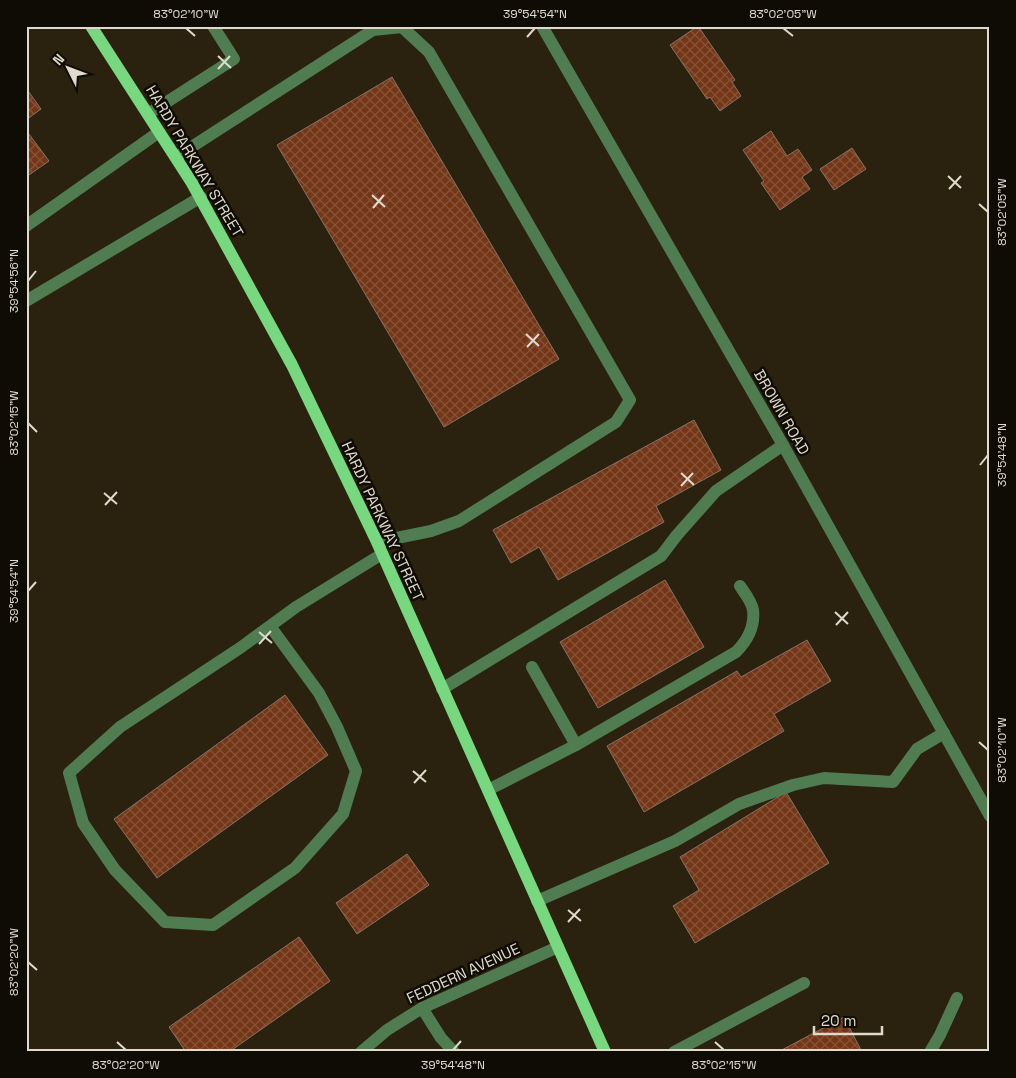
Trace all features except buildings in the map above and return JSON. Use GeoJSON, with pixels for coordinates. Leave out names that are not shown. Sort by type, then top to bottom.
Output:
{"type":"FeatureCollection","features":[{"type":"Feature","properties":{"kind":"main road","name":"HARDY PARKWAY STREET"},"geometry":{"type":"LineString","coordinates":[[91,26],[200,197],[292,365],[377,542],[605,1052]]}},
{"type":"Feature","properties":{"kind":"street"},"geometry":{"type":"LineString","coordinates":[[148,114],[234,59],[213,26]]}},
{"type":"Feature","properties":{"kind":"street","name":"BROWN ROAD"},"geometry":{"type":"LineString","coordinates":[[542,26],[783,445],[990,816]]}},
{"type":"Feature","properties":{"kind":"street"},"geometry":{"type":"LineString","coordinates":[[176,157],[373,30],[402,27],[429,52],[630,400],[616,422],[459,521],[431,531],[377,542]]}},
{"type":"Feature","properties":{"kind":"street"},"geometry":{"type":"LineString","coordinates":[[26,226],[160,132]]}},
{"type":"Feature","properties":{"kind":"street"},"geometry":{"type":"LineString","coordinates":[[26,301],[200,197]]}},
{"type":"Feature","properties":{"kind":"street"},"geometry":{"type":"LineString","coordinates":[[442,689],[661,556],[716,491],[783,445]]}},
{"type":"Feature","properties":{"kind":"street"},"geometry":{"type":"LineString","coordinates":[[270,626],[319,692],[338,727],[356,771],[342,814],[295,868],[213,925],[165,922],[115,870],[83,823],[69,773],[120,727],[240,648],[270,626],[296,607],[382,554]]}},
{"type":"Feature","properties":{"kind":"street"},"geometry":{"type":"LineString","coordinates":[[488,790],[576,745],[741,648],[751,635],[753,609],[740,586]]}},
{"type":"Feature","properties":{"kind":"street"},"geometry":{"type":"LineString","coordinates":[[532,667],[576,745]]}},
{"type":"Feature","properties":{"kind":"street"},"geometry":{"type":"LineString","coordinates":[[537,901],[675,840],[739,804],[793,785],[824,778],[892,782],[917,749],[944,733]]}},
{"type":"Feature","properties":{"kind":"street","name":"FEDDERN AVENUE"},"geometry":{"type":"LineString","coordinates":[[361,1052],[387,1030],[422,1008],[558,947]]}},
{"type":"Feature","properties":{"kind":"street"},"geometry":{"type":"LineString","coordinates":[[674,1052],[804,982]]}},
{"type":"Feature","properties":{"kind":"street"},"geometry":{"type":"LineString","coordinates":[[930,1052],[957,998]]}},
{"type":"Feature","properties":{"kind":"street"},"geometry":{"type":"LineString","coordinates":[[422,1008],[441,1038],[454,1052]]}}]}
